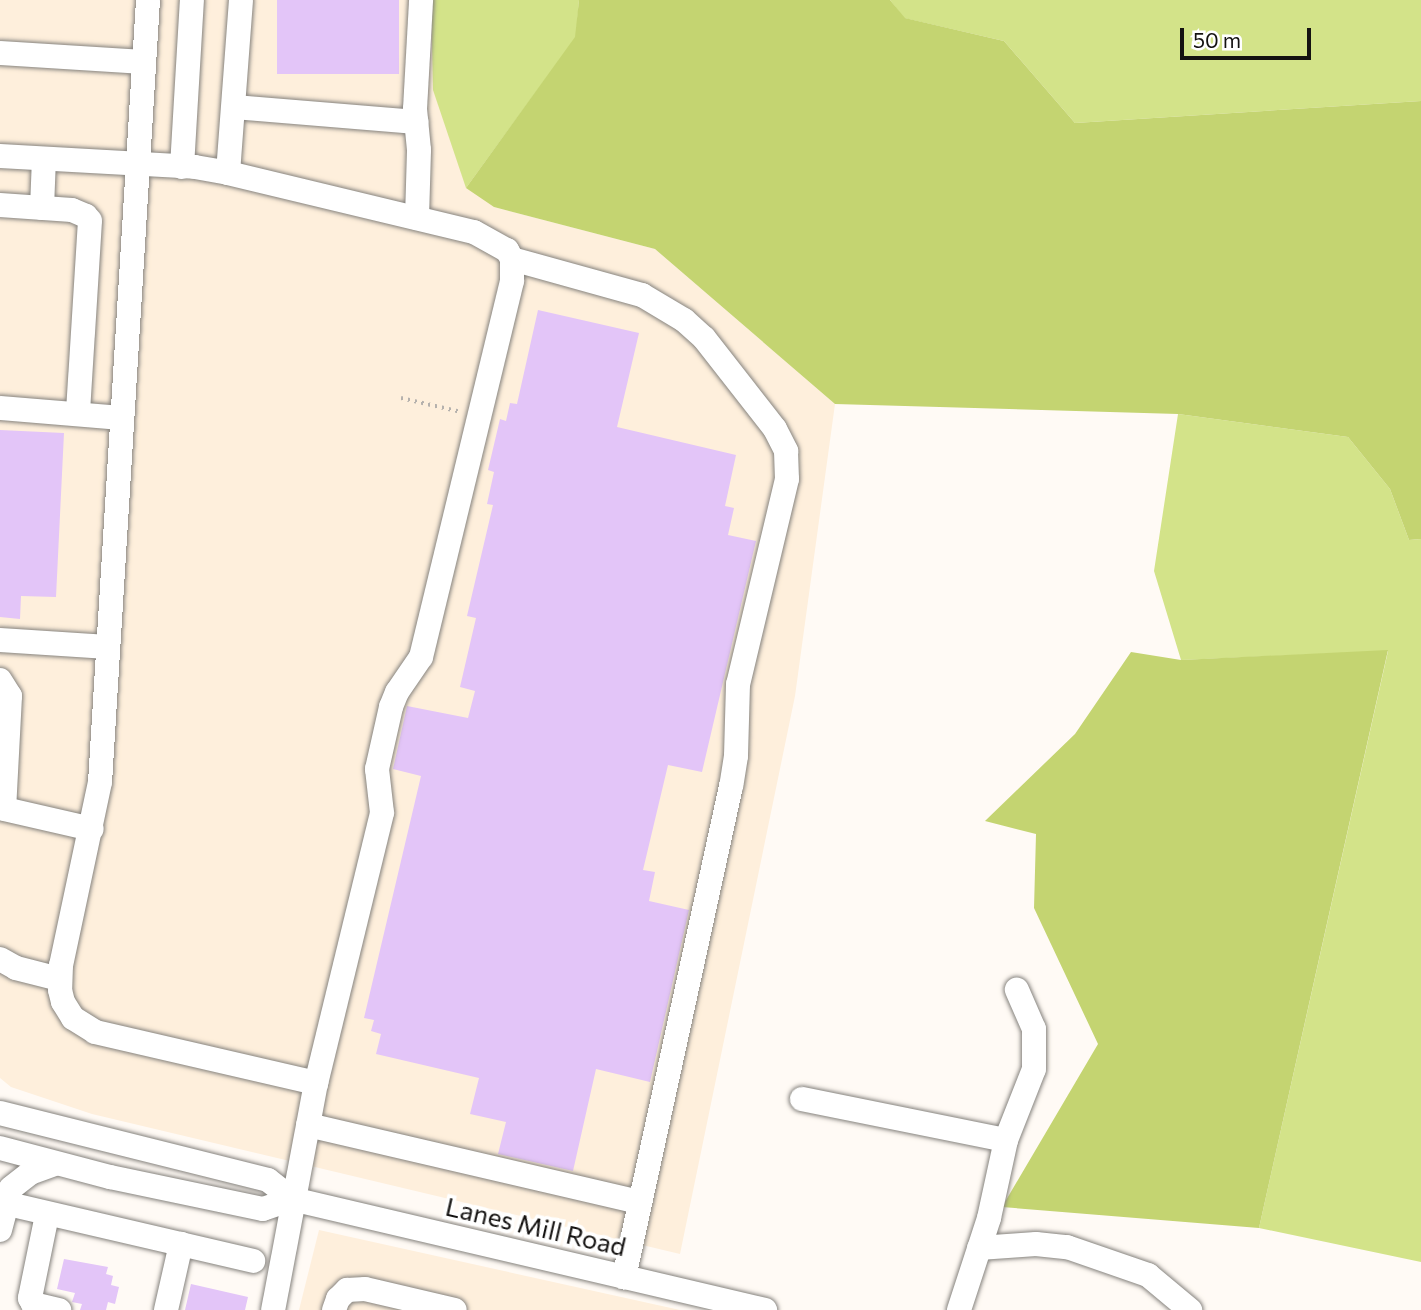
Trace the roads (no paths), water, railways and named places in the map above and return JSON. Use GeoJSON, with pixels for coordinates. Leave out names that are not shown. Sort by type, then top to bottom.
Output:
{"type":"FeatureCollection","features":[{"type":"Feature","properties":{"kind":"street"},"geometry":{"type":"LineString","coordinates":[[148,0],[100,782],[59,979],[67,1010],[82,1025],[95,1032],[316,1083]]}},
{"type":"Feature","properties":{"kind":"street"},"geometry":{"type":"LineString","coordinates":[[182,167],[192,0]]}},
{"type":"Feature","properties":{"kind":"street"},"geometry":{"type":"LineString","coordinates":[[228,173],[241,0]]}},
{"type":"Feature","properties":{"kind":"street"},"geometry":{"type":"LineString","coordinates":[[417,218],[419,150],[416,122],[421,0]]}},
{"type":"Feature","properties":{"kind":"street"},"geometry":{"type":"LineString","coordinates":[[0,53],[144,62]]}},
{"type":"Feature","properties":{"kind":"street"},"geometry":{"type":"LineString","coordinates":[[234,107],[416,122]]}},
{"type":"Feature","properties":{"kind":"street"},"geometry":{"type":"LineString","coordinates":[[0,156],[182,167],[228,173],[483,235],[506,250],[512,259],[512,281],[421,657],[397,692],[391,707],[377,769],[382,813],[316,1083],[273,1310]]}},
{"type":"Feature","properties":{"kind":"street"},"geometry":{"type":"LineString","coordinates":[[42,208],[44,159]]}},
{"type":"Feature","properties":{"kind":"street"},"geometry":{"type":"LineString","coordinates":[[0,205],[80,212],[90,221],[78,414]]}},
{"type":"Feature","properties":{"kind":"street"},"geometry":{"type":"LineString","coordinates":[[512,259],[642,295],[684,320],[704,338],[767,419],[786,451],[786,479],[738,684],[736,756],[731,786],[624,1277]]}},
{"type":"Feature","properties":{"kind":"street"},"geometry":{"type":"LineString","coordinates":[[0,408],[122,418]]}},
{"type":"Feature","properties":{"kind":"street"},"geometry":{"type":"LineString","coordinates":[[0,640],[108,647]]}},
{"type":"Feature","properties":{"kind":"street"},"geometry":{"type":"LineString","coordinates":[[0,680],[10,696],[2,808],[92,829]]}},
{"type":"Feature","properties":{"kind":"street"},"geometry":{"type":"LineString","coordinates":[[0,959],[16,968],[59,979]]}},
{"type":"Feature","properties":{"kind":"street"},"geometry":{"type":"LineString","coordinates":[[959,1310],[979,1248],[1006,1140],[1034,1069],[1034,1029],[1017,989]]}},
{"type":"Feature","properties":{"kind":"street"},"geometry":{"type":"LineString","coordinates":[[802,1099],[1006,1140]]}},
{"type":"Feature","properties":{"kind":"street","name":"Lanes Mill Road"},"geometry":{"type":"LineString","coordinates":[[0,1112],[268,1180],[292,1199],[624,1277],[682,1301],[765,1310]]}},
{"type":"Feature","properties":{"kind":"street"},"geometry":{"type":"LineString","coordinates":[[308,1125],[640,1202]]}},
{"type":"Feature","properties":{"kind":"street","name":"Lanes Mill Road"},"geometry":{"type":"LineString","coordinates":[[0,1148],[55,1164],[263,1209],[292,1199]]}},
{"type":"Feature","properties":{"kind":"street"},"geometry":{"type":"LineString","coordinates":[[0,1158],[6,1198],[0,1230]]}},
{"type":"Feature","properties":{"kind":"street"},"geometry":{"type":"LineString","coordinates":[[6,1198],[30,1173],[55,1164]]}},
{"type":"Feature","properties":{"kind":"street"},"geometry":{"type":"LineString","coordinates":[[6,1198],[47,1215],[253,1261]]}},
{"type":"Feature","properties":{"kind":"street"},"geometry":{"type":"LineString","coordinates":[[47,1215],[30,1298],[33,1304],[59,1310]]}},
{"type":"Feature","properties":{"kind":"street"},"geometry":{"type":"LineString","coordinates":[[166,1310],[181,1244]]}},
{"type":"Feature","properties":{"kind":"street"},"geometry":{"type":"LineString","coordinates":[[979,1248],[1036,1244],[1068,1247],[1148,1275],[1191,1310]]}},
{"type":"Feature","properties":{"kind":"street"},"geometry":{"type":"LineString","coordinates":[[334,1310],[338,1299],[347,1290],[365,1289],[455,1310]]}}]}
